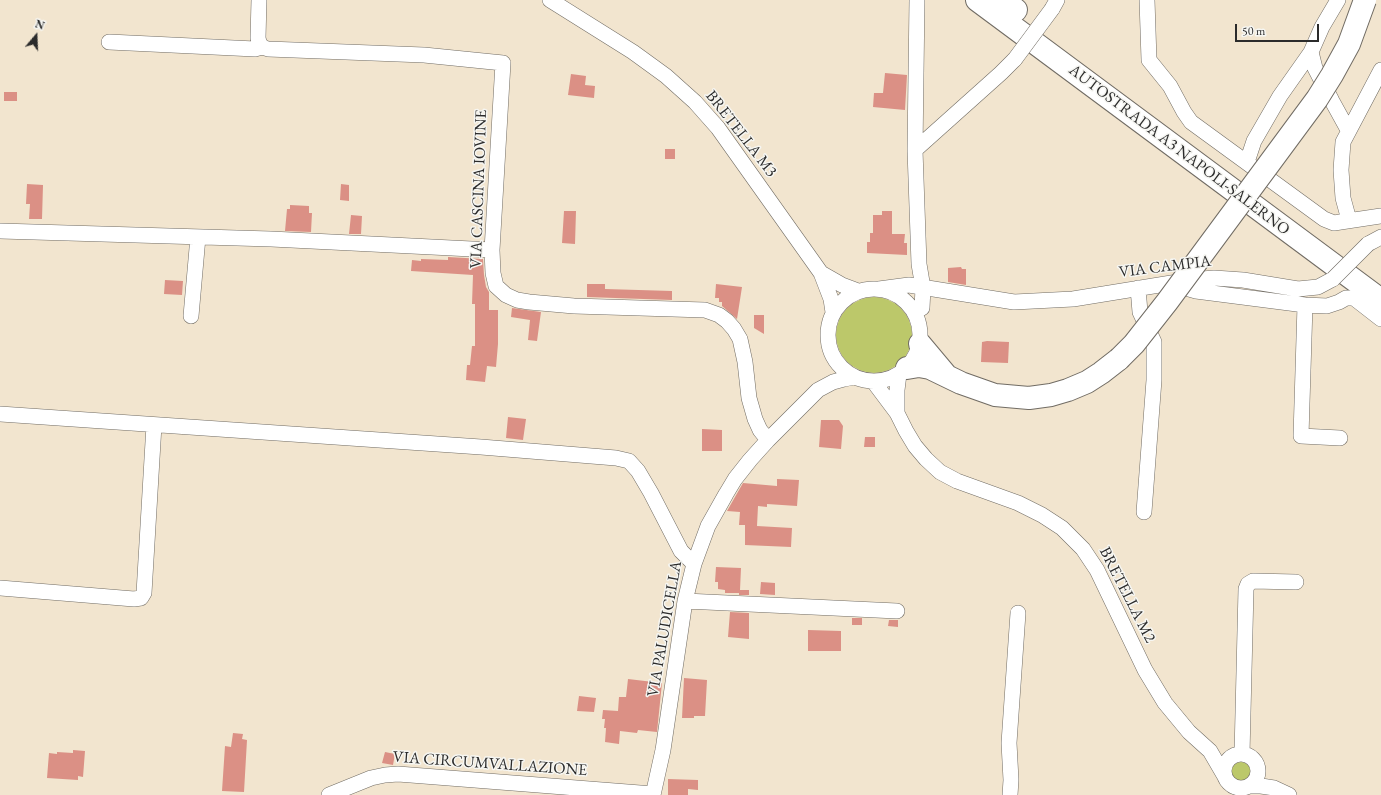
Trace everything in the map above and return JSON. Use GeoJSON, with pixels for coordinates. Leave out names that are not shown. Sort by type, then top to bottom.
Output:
{"type":"FeatureCollection","features":[{"type":"Feature","properties":{"kind":"highway"},"geometry":{"type":"LineString","coordinates":[[969,0],[1007,8]]}},
{"type":"Feature","properties":{"kind":"highway","name":"AUTOSTRADA A3 NAPOLI-SALERNO"},"geometry":{"type":"LineString","coordinates":[[977,0],[1007,8],[1381,282]]}},
{"type":"Feature","properties":{"kind":"highway"},"geometry":{"type":"LineString","coordinates":[[903,371],[919,366],[930,368],[975,389],[995,395],[1029,398],[1051,396],[1087,382],[1102,373],[1119,359],[1138,339],[1317,99],[1349,44],[1365,0]]}},
{"type":"Feature","properties":{"kind":"highway","name":"AUTOSTRADA A3 NAPOLI-SALERNO"},"geometry":{"type":"LineString","coordinates":[[1007,8],[1381,300]]}},
{"type":"Feature","properties":{"kind":"highway"},"geometry":{"type":"LineString","coordinates":[[920,344],[947,376]]}},
{"type":"Feature","properties":{"kind":"street"},"geometry":{"type":"LineString","coordinates":[[109,42],[256,49],[262,47],[258,38],[259,0]]}},
{"type":"Feature","properties":{"kind":"street","name":"BRETELLA M3"},"geometry":{"type":"LineString","coordinates":[[550,0],[633,52],[666,76],[695,102],[718,128],[821,273],[831,299],[833,312]]}},
{"type":"Feature","properties":{"kind":"street"},"geometry":{"type":"LineString","coordinates":[[917,0],[915,150],[918,264],[923,288],[922,308],[918,322]]}},
{"type":"Feature","properties":{"kind":"street"},"geometry":{"type":"LineString","coordinates":[[1147,0],[1149,60],[1170,86],[1191,122],[1324,219],[1334,223],[1381,216]]}},
{"type":"Feature","properties":{"kind":"street"},"geometry":{"type":"LineString","coordinates":[[1247,162],[1257,135],[1280,96],[1311,52],[1322,27],[1338,0]]}},
{"type":"Feature","properties":{"kind":"street"},"geometry":{"type":"LineString","coordinates":[[915,150],[1015,59],[1054,4]]}},
{"type":"Feature","properties":{"kind":"street","name":"VIA CASCINA IOVINE"},"geometry":{"type":"LineString","coordinates":[[262,47],[268,49],[424,55],[503,63],[492,250],[493,273],[496,286],[506,295],[517,300],[529,302],[574,306],[705,310],[719,315],[731,325],[740,339],[745,362],[749,398],[755,419],[760,430],[768,440]]}},
{"type":"Feature","properties":{"kind":"street"},"geometry":{"type":"LineString","coordinates":[[1311,52],[1315,68],[1348,130]]}},
{"type":"Feature","properties":{"kind":"street"},"geometry":{"type":"LineString","coordinates":[[1349,220],[1343,198],[1340,170],[1343,142],[1381,70]]}},
{"type":"Feature","properties":{"kind":"street"},"geometry":{"type":"LineString","coordinates":[[0,231],[271,239],[492,250]]}},
{"type":"Feature","properties":{"kind":"street"},"geometry":{"type":"LineString","coordinates":[[191,316],[198,237]]}},
{"type":"Feature","properties":{"kind":"street","name":"VIA CAMPIA"},"geometry":{"type":"LineString","coordinates":[[895,286],[909,286],[1014,302],[1073,299],[1168,283],[1214,278],[1243,280],[1298,289],[1318,287],[1333,279],[1374,240]]}},
{"type":"Feature","properties":{"kind":"street"},"geometry":{"type":"LineString","coordinates":[[879,289],[895,286],[914,276],[918,264]]}},
{"type":"Feature","properties":{"kind":"street","name":"BRETELLA M3"},"geometry":{"type":"LineString","coordinates":[[821,273],[842,285],[858,291]]}},
{"type":"Feature","properties":{"kind":"street"},"geometry":{"type":"LineString","coordinates":[[1168,283],[1196,291],[1305,305],[1328,306],[1346,298],[1354,298],[1381,318]]}},
{"type":"Feature","properties":{"kind":"street"},"geometry":{"type":"LineString","coordinates":[[1138,288],[1140,312],[1154,342],[1154,380],[1144,512]]}},
{"type":"Feature","properties":{"kind":"street"},"geometry":{"type":"LineString","coordinates":[[879,289],[890,291],[900,296],[914,312],[918,322],[920,344],[912,361],[903,371],[891,378],[873,381],[855,377],[840,366],[832,354],[828,342],[827,332],[833,312],[844,300],[858,291],[879,289]]}},
{"type":"Feature","properties":{"kind":"street"},"geometry":{"type":"LineString","coordinates":[[922,308],[927,302],[934,298],[959,294]]}},
{"type":"Feature","properties":{"kind":"street"},"geometry":{"type":"LineString","coordinates":[[1305,305],[1301,436],[1340,438]]}},
{"type":"Feature","properties":{"kind":"street","name":"VIA PALUDICELLA"},"geometry":{"type":"LineString","coordinates":[[653,794],[664,750],[685,601],[694,564],[708,526],[726,494],[750,460],[818,390],[828,373],[832,354]]}},
{"type":"Feature","properties":{"kind":"street","name":"BRETELLA M2"},"geometry":{"type":"LineString","coordinates":[[897,413],[897,390],[903,371]]}},
{"type":"Feature","properties":{"kind":"street","name":"VIA PALUDICELLA"},"geometry":{"type":"LineString","coordinates":[[818,390],[833,382],[855,377]]}},
{"type":"Feature","properties":{"kind":"street","name":"BRETELLA M2"},"geometry":{"type":"LineString","coordinates":[[873,381],[897,413],[915,446],[940,472],[973,488],[1032,509],[1053,522],[1078,544],[1097,570],[1145,670],[1165,703],[1189,732],[1210,751],[1230,784],[1239,788],[1249,786],[1274,788],[1289,795]]}},
{"type":"Feature","properties":{"kind":"street"},"geometry":{"type":"LineString","coordinates":[[0,414],[482,447],[616,458],[629,461],[638,471],[681,551],[694,564]]}},
{"type":"Feature","properties":{"kind":"street"},"geometry":{"type":"LineString","coordinates":[[0,588],[134,599],[141,598],[144,592],[154,425]]}},
{"type":"Feature","properties":{"kind":"street"},"geometry":{"type":"LineString","coordinates":[[1230,784],[1226,763],[1229,759],[1238,755],[1246,589],[1248,584],[1253,581],[1296,582]]}},
{"type":"Feature","properties":{"kind":"street"},"geometry":{"type":"LineString","coordinates":[[685,601],[897,611]]}},
{"type":"Feature","properties":{"kind":"street"},"geometry":{"type":"LineString","coordinates":[[1010,795],[1009,743],[1018,613]]}},
{"type":"Feature","properties":{"kind":"street","name":"BRETELLA M2"},"geometry":{"type":"LineString","coordinates":[[1210,751],[1225,755],[1250,756],[1255,760],[1258,770],[1274,788]]}},
{"type":"Feature","properties":{"kind":"street"},"geometry":{"type":"LineString","coordinates":[[1249,786],[1256,779],[1258,770]]}},
{"type":"Feature","properties":{"kind":"street","name":"VIA CIRCUMVALLAZIONE"},"geometry":{"type":"LineString","coordinates":[[329,795],[371,778],[398,774],[653,794]]}},
{"type":"Feature","properties":{"kind":"green space"},"geometry":{"type":"Polygon","coordinates":[[[867,297],[881,297],[895,303],[906,314],[912,328],[912,342],[909,350],[901,362],[895,367],[881,373],[867,373],[853,367],[842,356],[836,342],[836,328],[842,314],[853,303],[867,297]]]}},
{"type":"Feature","properties":{"kind":"green space"},"geometry":{"type":"Polygon","coordinates":[[[1241,762],[1248,765],[1251,772],[1248,779],[1241,782],[1234,779],[1231,772],[1234,765],[1241,762]]]}},
{"type":"Feature","properties":{"kind":"building"},"geometry":{"type":"Polygon","coordinates":[[[885,73],[907,75],[905,110],[873,107],[874,93],[883,93],[885,73]]]}},
{"type":"Feature","properties":{"kind":"building"},"geometry":{"type":"Polygon","coordinates":[[[571,74],[586,76],[585,85],[595,86],[594,98],[568,95],[571,74]]]}},
{"type":"Feature","properties":{"kind":"building"},"geometry":{"type":"Polygon","coordinates":[[[4,92],[17,92],[17,101],[4,101],[4,92]]]}},
{"type":"Feature","properties":{"kind":"building"},"geometry":{"type":"Polygon","coordinates":[[[665,149],[675,149],[675,159],[665,159],[665,149]]]}},
{"type":"Feature","properties":{"kind":"building"},"geometry":{"type":"Polygon","coordinates":[[[27,184],[43,185],[42,219],[29,219],[30,204],[26,204],[27,184]]]}},
{"type":"Feature","properties":{"kind":"building"},"geometry":{"type":"Polygon","coordinates":[[[341,184],[349,185],[349,201],[340,200],[341,184]]]}},
{"type":"Feature","properties":{"kind":"building"},"geometry":{"type":"Polygon","coordinates":[[[290,205],[309,206],[309,213],[312,213],[311,232],[285,231],[287,209],[290,209],[290,205]]]}},
{"type":"Feature","properties":{"kind":"building"},"geometry":{"type":"Polygon","coordinates":[[[564,211],[576,211],[575,244],[562,243],[564,211]]]}},
{"type":"Feature","properties":{"kind":"building"},"geometry":{"type":"Polygon","coordinates":[[[882,211],[892,211],[892,234],[905,234],[904,243],[907,243],[907,255],[867,253],[867,242],[870,242],[870,233],[873,233],[873,215],[882,215],[882,211]]]}},
{"type":"Feature","properties":{"kind":"building"},"geometry":{"type":"Polygon","coordinates":[[[351,215],[362,216],[361,234],[349,234],[351,215]]]}},
{"type":"Feature","properties":{"kind":"building"},"geometry":{"type":"Polygon","coordinates":[[[448,257],[483,259],[486,287],[489,292],[489,310],[498,310],[496,367],[487,366],[485,382],[466,380],[467,365],[470,365],[472,346],[475,346],[475,304],[472,304],[473,275],[411,271],[412,260],[448,260],[448,257]]]}},
{"type":"Feature","properties":{"kind":"building"},"geometry":{"type":"Polygon","coordinates":[[[961,267],[962,269],[966,269],[966,285],[948,282],[948,268],[961,267]]]}},
{"type":"Feature","properties":{"kind":"building"},"geometry":{"type":"Polygon","coordinates":[[[165,280],[183,281],[182,295],[164,294],[165,280]]]}},
{"type":"Feature","properties":{"kind":"building"},"geometry":{"type":"Polygon","coordinates":[[[587,284],[605,284],[605,289],[672,291],[672,300],[587,297],[587,284]]]}},
{"type":"Feature","properties":{"kind":"building"},"geometry":{"type":"Polygon","coordinates":[[[716,284],[742,287],[737,319],[722,306],[722,302],[719,302],[719,298],[715,298],[716,284]]]}},
{"type":"Feature","properties":{"kind":"building"},"geometry":{"type":"Polygon","coordinates":[[[512,308],[541,312],[537,341],[528,340],[530,320],[511,317],[512,308]]]}},
{"type":"Feature","properties":{"kind":"building"},"geometry":{"type":"Polygon","coordinates":[[[754,315],[764,315],[764,334],[754,328],[754,315]]]}},
{"type":"Feature","properties":{"kind":"building"},"geometry":{"type":"Polygon","coordinates":[[[982,342],[1009,342],[1008,363],[981,362],[982,342]]]}},
{"type":"Feature","properties":{"kind":"building"},"geometry":{"type":"Polygon","coordinates":[[[508,417],[526,419],[523,440],[506,438],[508,417]]]}},
{"type":"Feature","properties":{"kind":"building"},"geometry":{"type":"Polygon","coordinates":[[[821,420],[839,420],[843,426],[841,449],[819,447],[821,420]]]}},
{"type":"Feature","properties":{"kind":"building"},"geometry":{"type":"Polygon","coordinates":[[[702,429],[722,430],[722,451],[702,451],[702,429]]]}},
{"type":"Feature","properties":{"kind":"building"},"geometry":{"type":"Polygon","coordinates":[[[865,437],[875,437],[875,447],[864,447],[865,437]]]}},
{"type":"Feature","properties":{"kind":"building"},"geometry":{"type":"Polygon","coordinates":[[[777,479],[799,480],[797,506],[767,504],[767,507],[758,506],[757,526],[792,528],[791,547],[745,545],[745,525],[739,525],[740,512],[727,511],[743,483],[777,486],[777,479]]]}},
{"type":"Feature","properties":{"kind":"building"},"geometry":{"type":"Polygon","coordinates":[[[716,567],[741,568],[740,590],[749,590],[749,595],[725,593],[725,590],[718,589],[718,582],[715,582],[716,567]]]}},
{"type":"Feature","properties":{"kind":"building"},"geometry":{"type":"Polygon","coordinates":[[[761,582],[775,583],[775,595],[760,594],[761,582]]]}},
{"type":"Feature","properties":{"kind":"building"},"geometry":{"type":"Polygon","coordinates":[[[730,612],[749,613],[749,639],[728,637],[730,612]]]}},
{"type":"Feature","properties":{"kind":"building"},"geometry":{"type":"Polygon","coordinates":[[[852,618],[862,618],[862,625],[852,625],[852,618]]]}},
{"type":"Feature","properties":{"kind":"building"},"geometry":{"type":"Polygon","coordinates":[[[889,620],[898,620],[898,627],[888,626],[889,620]]]}},
{"type":"Feature","properties":{"kind":"building"},"geometry":{"type":"Polygon","coordinates":[[[808,630],[841,631],[841,651],[808,651],[808,630]]]}},
{"type":"Feature","properties":{"kind":"building"},"geometry":{"type":"Polygon","coordinates":[[[684,678],[707,680],[705,716],[682,718],[684,678]]]}},
{"type":"Feature","properties":{"kind":"building"},"geometry":{"type":"Polygon","coordinates":[[[628,679],[662,683],[657,732],[638,730],[637,733],[620,731],[619,744],[605,742],[606,728],[604,728],[605,719],[602,719],[603,710],[618,711],[619,697],[626,697],[628,679]]]}},
{"type":"Feature","properties":{"kind":"building"},"geometry":{"type":"Polygon","coordinates":[[[579,696],[596,698],[594,712],[577,711],[579,696]]]}},
{"type":"Feature","properties":{"kind":"building"},"geometry":{"type":"Polygon","coordinates":[[[233,733],[243,734],[242,739],[247,740],[244,792],[222,791],[225,746],[231,747],[233,733]]]}},
{"type":"Feature","properties":{"kind":"building"},"geometry":{"type":"Polygon","coordinates":[[[73,750],[85,751],[83,777],[78,776],[78,780],[47,778],[49,753],[73,753],[73,750]]]}},
{"type":"Feature","properties":{"kind":"building"},"geometry":{"type":"Polygon","coordinates":[[[385,752],[395,754],[393,765],[382,763],[385,752]]]}},
{"type":"Feature","properties":{"kind":"building"},"geometry":{"type":"Polygon","coordinates":[[[668,779],[698,780],[698,790],[688,789],[688,795],[668,795],[668,779]]]}}]}
